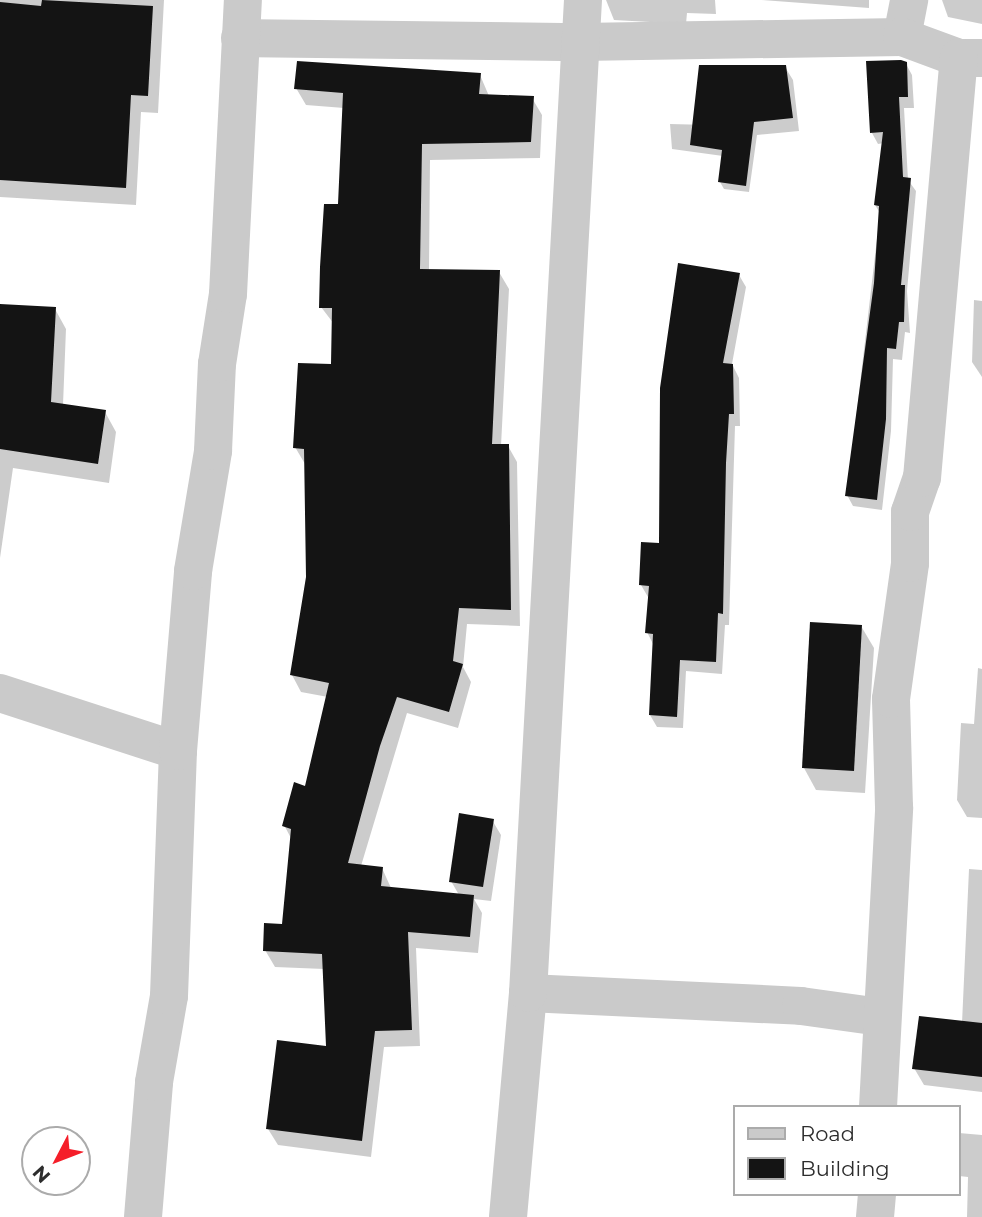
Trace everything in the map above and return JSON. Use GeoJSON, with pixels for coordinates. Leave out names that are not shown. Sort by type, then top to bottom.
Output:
{"type":"FeatureCollection","features":[{"type":"Feature","properties":{"kind":"street"},"geometry":{"type":"LineString","coordinates":[[144,1217],[154,1082],[169,996],[178,751],[193,571],[213,451],[217,364],[228,294],[243,0]]}},
{"type":"Feature","properties":{"kind":"street"},"geometry":{"type":"LineString","coordinates":[[508,1217],[528,993],[583,0]]}},
{"type":"Feature","properties":{"kind":"street"},"geometry":{"type":"LineString","coordinates":[[902,37],[909,0]]}},
{"type":"Feature","properties":{"kind":"street"},"geometry":{"type":"LineString","coordinates":[[240,37],[580,42],[902,37],[971,58],[922,478],[910,512],[910,563],[891,699],[894,807],[880,1017],[878,1105]]}},
{"type":"Feature","properties":{"kind":"street"},"geometry":{"type":"LineString","coordinates":[[0,693],[178,751]]}},
{"type":"Feature","properties":{"kind":"street"},"geometry":{"type":"LineString","coordinates":[[528,993],[802,1006],[880,1017]]}},
{"type":"Feature","properties":{"kind":"street"},"geometry":{"type":"LineString","coordinates":[[875,1217],[877,1196]]}},
{"type":"Feature","properties":{"kind":"building"},"geometry":{"type":"Polygon","coordinates":[[[42,0],[153,6],[148,96],[131,95],[126,188],[0,180],[0,2],[41,6],[42,0]]]}},
{"type":"Feature","properties":{"kind":"building"},"geometry":{"type":"Polygon","coordinates":[[[297,61],[481,73],[479,94],[534,96],[531,142],[422,144],[420,269],[500,270],[492,444],[509,444],[511,610],[459,608],[453,661],[463,664],[449,712],[397,697],[380,746],[348,863],[383,867],[381,886],[474,895],[470,937],[408,932],[412,1030],[375,1031],[362,1141],[266,1129],[277,1040],[326,1046],[322,954],[263,951],[264,923],[282,924],[291,829],[282,826],[294,782],[305,786],[329,683],[290,675],[306,577],[304,449],[293,448],[298,363],[331,364],[332,308],[319,308],[320,267],[324,204],[338,204],[343,93],[294,89],[297,61]]]}},
{"type":"Feature","properties":{"kind":"building"},"geometry":{"type":"Polygon","coordinates":[[[866,61],[907,62],[908,97],[899,97],[903,177],[911,178],[901,285],[905,285],[904,322],[899,322],[896,349],[887,348],[886,419],[877,500],[845,496],[874,283],[879,206],[874,205],[883,132],[870,133],[866,61]]]}},
{"type":"Feature","properties":{"kind":"building"},"geometry":{"type":"Polygon","coordinates":[[[699,65],[786,65],[793,118],[754,122],[746,186],[718,182],[722,150],[690,145],[699,65]]]}},
{"type":"Feature","properties":{"kind":"building"},"geometry":{"type":"Polygon","coordinates":[[[678,263],[740,273],[723,363],[733,364],[734,414],[729,414],[726,463],[723,614],[718,613],[716,662],[680,660],[677,717],[649,715],[653,634],[645,633],[649,586],[639,585],[641,542],[659,543],[660,388],[678,263]]]}},
{"type":"Feature","properties":{"kind":"building"},"geometry":{"type":"Polygon","coordinates":[[[0,304],[56,307],[51,402],[106,410],[98,464],[0,449],[0,304]]]}},
{"type":"Feature","properties":{"kind":"building"},"geometry":{"type":"Polygon","coordinates":[[[810,622],[862,625],[854,771],[802,768],[810,622]]]}},
{"type":"Feature","properties":{"kind":"building"},"geometry":{"type":"Polygon","coordinates":[[[459,813],[494,819],[483,887],[449,882],[459,813]]]}},
{"type":"Feature","properties":{"kind":"building"},"geometry":{"type":"Polygon","coordinates":[[[919,1016],[982,1023],[982,1077],[912,1069],[919,1016]]]}}]}
